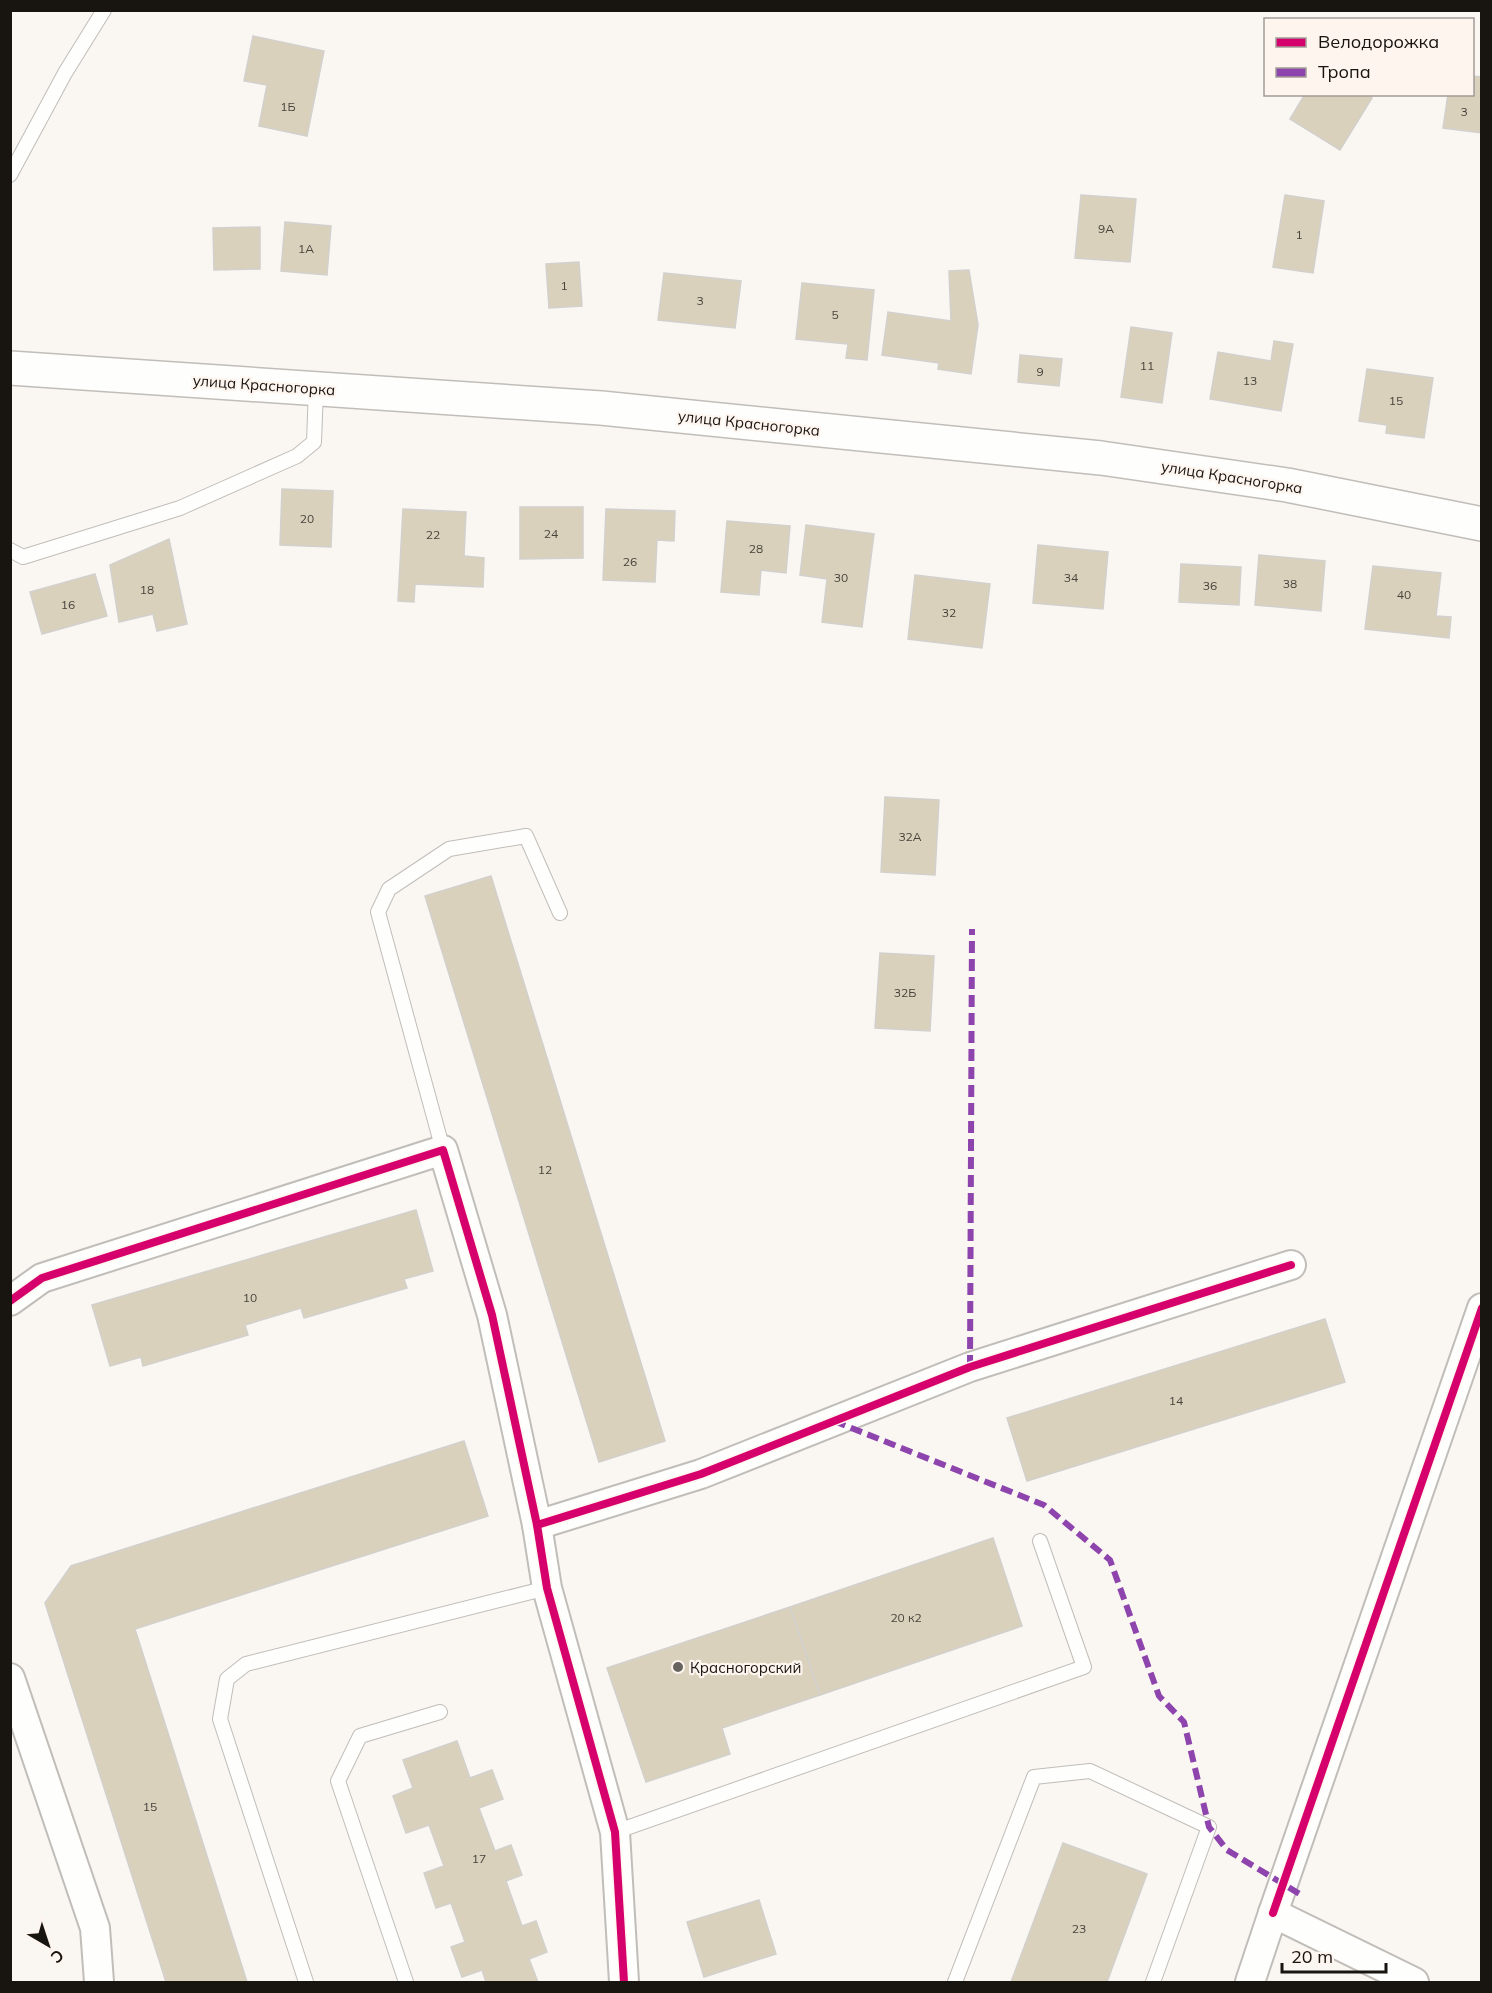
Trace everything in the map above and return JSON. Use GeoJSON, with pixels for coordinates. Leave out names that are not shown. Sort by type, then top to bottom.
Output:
{"type":"FeatureCollection","features":[{"type":"Feature","properties":{"kind":"main road","name":"улица Красногорка"},"geometry":{"type":"LineString","coordinates":[[10,368],[601,408],[1101,458],[1287,485],[1482,524]]}},
{"type":"Feature","properties":{"kind":"street"},"geometry":{"type":"LineString","coordinates":[[10,1301],[42,1278],[443,1150],[492,1316],[537,1525],[547,1588],[615,1832],[624,1983]]}},
{"type":"Feature","properties":{"kind":"street"},"geometry":{"type":"LineString","coordinates":[[537,1525],[701,1474],[970,1367],[1291,1265]]}},
{"type":"Feature","properties":{"kind":"street"},"geometry":{"type":"LineString","coordinates":[[1250,1983],[1482,1308]]}},
{"type":"Feature","properties":{"kind":"street"},"geometry":{"type":"LineString","coordinates":[[10,1678],[94,1928],[99,1983]]}},
{"type":"Feature","properties":{"kind":"street"},"geometry":{"type":"LineString","coordinates":[[1273,1913],[1414,1983]]}},
{"type":"Feature","properties":{"kind":"lane"},"geometry":{"type":"LineString","coordinates":[[10,176],[65,73],[104,10]]}},
{"type":"Feature","properties":{"kind":"lane"},"geometry":{"type":"LineString","coordinates":[[10,550],[22,557],[180,508],[297,456],[314,442],[316,389]]}},
{"type":"Feature","properties":{"kind":"lane"},"geometry":{"type":"LineString","coordinates":[[443,1150],[378,912],[385,896],[389,889],[449,849],[526,836],[560,913]]}},
{"type":"Feature","properties":{"kind":"lane"},"geometry":{"type":"LineString","coordinates":[[615,1832],[1084,1667],[1040,1541]]}},
{"type":"Feature","properties":{"kind":"lane"},"geometry":{"type":"LineString","coordinates":[[306,1983],[220,1719],[227,1679],[246,1664],[547,1588]]}},
{"type":"Feature","properties":{"kind":"lane"},"geometry":{"type":"LineString","coordinates":[[406,1983],[338,1781],[360,1736],[440,1712]]}},
{"type":"Feature","properties":{"kind":"lane"},"geometry":{"type":"LineString","coordinates":[[955,1983],[1034,1777],[1090,1771],[1209,1827],[1153,1983]]}},
{"type":"Feature","properties":{"kind":"building"},"geometry":{"type":"Polygon","coordinates":[[[253,36],[324,51],[307,136],[259,126],[267,85],[244,81],[253,36]]]}},
{"type":"Feature","properties":{"kind":"building"},"geometry":{"type":"Polygon","coordinates":[[[1474,76],[1482,77],[1482,133],[1443,128],[1448,96],[1474,96],[1474,76]]]}},
{"type":"Feature","properties":{"kind":"building"},"geometry":{"type":"Polygon","coordinates":[[[1304,96],[1369,96],[1372,98],[1340,150],[1290,119],[1304,96]]]}},
{"type":"Feature","properties":{"kind":"building"},"geometry":{"type":"Polygon","coordinates":[[[1081,195],[1136,199],[1130,262],[1075,258],[1081,195]]]}},
{"type":"Feature","properties":{"kind":"building"},"geometry":{"type":"Polygon","coordinates":[[[1285,195],[1324,201],[1313,273],[1273,267],[1285,195]]]}},
{"type":"Feature","properties":{"kind":"building"},"geometry":{"type":"Polygon","coordinates":[[[285,222],[331,226],[327,275],[281,271],[285,222]]]}},
{"type":"Feature","properties":{"kind":"building"},"geometry":{"type":"Polygon","coordinates":[[[260,227],[260,269],[214,270],[213,228],[260,227]]]}},
{"type":"Feature","properties":{"kind":"building"},"geometry":{"type":"Polygon","coordinates":[[[579,262],[582,306],[549,308],[546,264],[579,262]]]}},
{"type":"Feature","properties":{"kind":"building"},"geometry":{"type":"Polygon","coordinates":[[[969,270],[978,325],[971,374],[938,369],[939,363],[882,355],[888,312],[951,321],[949,271],[969,270]]]}},
{"type":"Feature","properties":{"kind":"building"},"geometry":{"type":"Polygon","coordinates":[[[664,273],[741,281],[735,328],[658,320],[664,273]]]}},
{"type":"Feature","properties":{"kind":"building"},"geometry":{"type":"Polygon","coordinates":[[[802,283],[874,290],[867,360],[846,358],[848,344],[796,339],[802,283]]]}},
{"type":"Feature","properties":{"kind":"building"},"geometry":{"type":"Polygon","coordinates":[[[1131,327],[1172,333],[1162,403],[1121,397],[1131,327]]]}},
{"type":"Feature","properties":{"kind":"building"},"geometry":{"type":"Polygon","coordinates":[[[1274,341],[1293,344],[1281,411],[1210,399],[1218,352],[1271,361],[1274,341]]]}},
{"type":"Feature","properties":{"kind":"building"},"geometry":{"type":"Polygon","coordinates":[[[1020,355],[1062,359],[1059,386],[1018,382],[1020,355]]]}},
{"type":"Feature","properties":{"kind":"building"},"geometry":{"type":"Polygon","coordinates":[[[1367,369],[1433,378],[1424,438],[1386,433],[1387,425],[1359,421],[1367,369]]]}},
{"type":"Feature","properties":{"kind":"building"},"geometry":{"type":"Polygon","coordinates":[[[282,489],[333,491],[331,547],[280,545],[282,489]]]}},
{"type":"Feature","properties":{"kind":"building"},"geometry":{"type":"Polygon","coordinates":[[[520,507],[583,507],[583,558],[520,559],[520,507]]]}},
{"type":"Feature","properties":{"kind":"building"},"geometry":{"type":"Polygon","coordinates":[[[403,509],[466,512],[464,556],[484,558],[483,587],[415,584],[414,602],[398,601],[403,509]]]}},
{"type":"Feature","properties":{"kind":"building"},"geometry":{"type":"Polygon","coordinates":[[[606,509],[675,511],[674,541],[657,540],[655,582],[603,580],[606,509]]]}},
{"type":"Feature","properties":{"kind":"building"},"geometry":{"type":"Polygon","coordinates":[[[727,521],[790,526],[786,573],[761,570],[759,595],[721,592],[727,521]]]}},
{"type":"Feature","properties":{"kind":"building"},"geometry":{"type":"Polygon","coordinates":[[[806,525],[874,534],[862,627],[822,622],[827,579],[800,575],[806,525]]]}},
{"type":"Feature","properties":{"kind":"building"},"geometry":{"type":"Polygon","coordinates":[[[169,539],[187,624],[157,631],[153,614],[119,622],[110,565],[169,539]]]}},
{"type":"Feature","properties":{"kind":"building"},"geometry":{"type":"Polygon","coordinates":[[[1038,545],[1108,552],[1103,609],[1033,603],[1038,545]]]}},
{"type":"Feature","properties":{"kind":"building"},"geometry":{"type":"Polygon","coordinates":[[[1259,555],[1325,561],[1321,611],[1255,605],[1259,555]]]}},
{"type":"Feature","properties":{"kind":"building"},"geometry":{"type":"Polygon","coordinates":[[[1181,564],[1241,567],[1239,605],[1179,602],[1181,564]]]}},
{"type":"Feature","properties":{"kind":"building"},"geometry":{"type":"Polygon","coordinates":[[[1373,566],[1441,573],[1436,616],[1451,617],[1449,638],[1365,629],[1373,566]]]}},
{"type":"Feature","properties":{"kind":"building"},"geometry":{"type":"Polygon","coordinates":[[[95,574],[107,616],[42,634],[30,592],[95,574]]]}},
{"type":"Feature","properties":{"kind":"building"},"geometry":{"type":"Polygon","coordinates":[[[915,575],[990,584],[982,648],[908,639],[915,575]]]}},
{"type":"Feature","properties":{"kind":"building"},"geometry":{"type":"Polygon","coordinates":[[[885,797],[939,800],[935,875],[881,872],[885,797]]]}},
{"type":"Feature","properties":{"kind":"building"},"geometry":{"type":"Polygon","coordinates":[[[491,876],[665,1441],[599,1462],[425,896],[491,876]]]}},
{"type":"Feature","properties":{"kind":"building"},"geometry":{"type":"Polygon","coordinates":[[[880,953],[934,956],[930,1031],[875,1028],[880,953]]]}},
{"type":"Feature","properties":{"kind":"building"},"geometry":{"type":"Polygon","coordinates":[[[416,1210],[433,1271],[404,1279],[407,1288],[304,1318],[301,1308],[245,1325],[248,1335],[143,1366],[141,1357],[110,1366],[92,1305],[416,1210]]]}},
{"type":"Feature","properties":{"kind":"building"},"geometry":{"type":"Polygon","coordinates":[[[1325,1319],[1345,1382],[1027,1481],[1007,1418],[1325,1319]]]}},
{"type":"Feature","properties":{"kind":"building"},"geometry":{"type":"Polygon","coordinates":[[[464,1441],[488,1516],[135,1629],[247,1982],[166,1982],[45,1603],[71,1566],[464,1441]]]}},
{"type":"Feature","properties":{"kind":"building"},"geometry":{"type":"Polygon","coordinates":[[[993,1538],[1022,1626],[820,1695],[790,1607],[993,1538]]]}},
{"type":"Feature","properties":{"kind":"building"},"geometry":{"type":"Polygon","coordinates":[[[790,1607],[820,1695],[722,1728],[730,1754],[646,1782],[607,1668],[790,1607]]]}},
{"type":"Feature","properties":{"kind":"building"},"geometry":{"type":"Polygon","coordinates":[[[457,1741],[470,1778],[492,1770],[503,1799],[479,1808],[495,1851],[511,1845],[522,1875],[506,1881],[522,1926],[536,1921],[547,1952],[529,1959],[538,1982],[486,1982],[482,1970],[462,1977],[451,1947],[465,1942],[451,1903],[436,1908],[424,1873],[444,1866],[429,1825],[406,1833],[393,1796],[413,1788],[403,1760],[457,1741]]]}},
{"type":"Feature","properties":{"kind":"building"},"geometry":{"type":"Polygon","coordinates":[[[1063,1843],[1147,1874],[1107,1982],[1011,1982],[1063,1843]]]}},
{"type":"Feature","properties":{"kind":"building"},"geometry":{"type":"Polygon","coordinates":[[[759,1900],[776,1954],[704,1977],[687,1922],[759,1900]]]}},
{"type":"Feature","properties":{"kind":"marked path"},"geometry":{"type":"LineString","coordinates":[[970,1367],[972,929]]}},
{"type":"Feature","properties":{"kind":"marked path"},"geometry":{"type":"LineString","coordinates":[[834,1421],[1044,1505],[1110,1560],[1159,1696],[1184,1722],[1209,1827],[1227,1850],[1303,1896]]}},
{"type":"Feature","properties":{"kind":"cycle path"},"geometry":{"type":"LineString","coordinates":[[10,1301],[42,1278],[443,1150],[492,1315],[537,1525],[547,1588],[615,1832],[624,1982]]}},
{"type":"Feature","properties":{"kind":"cycle path"},"geometry":{"type":"LineString","coordinates":[[537,1525],[701,1474],[970,1367],[1291,1265]]}},
{"type":"Feature","properties":{"kind":"cycle path"},"geometry":{"type":"LineString","coordinates":[[1273,1913],[1482,1308]]}},
{"type":"Feature","properties":{"kind":"place","name":"Красногорский"},"geometry":{"type":"Point","coordinates":[678,1667]}}]}
